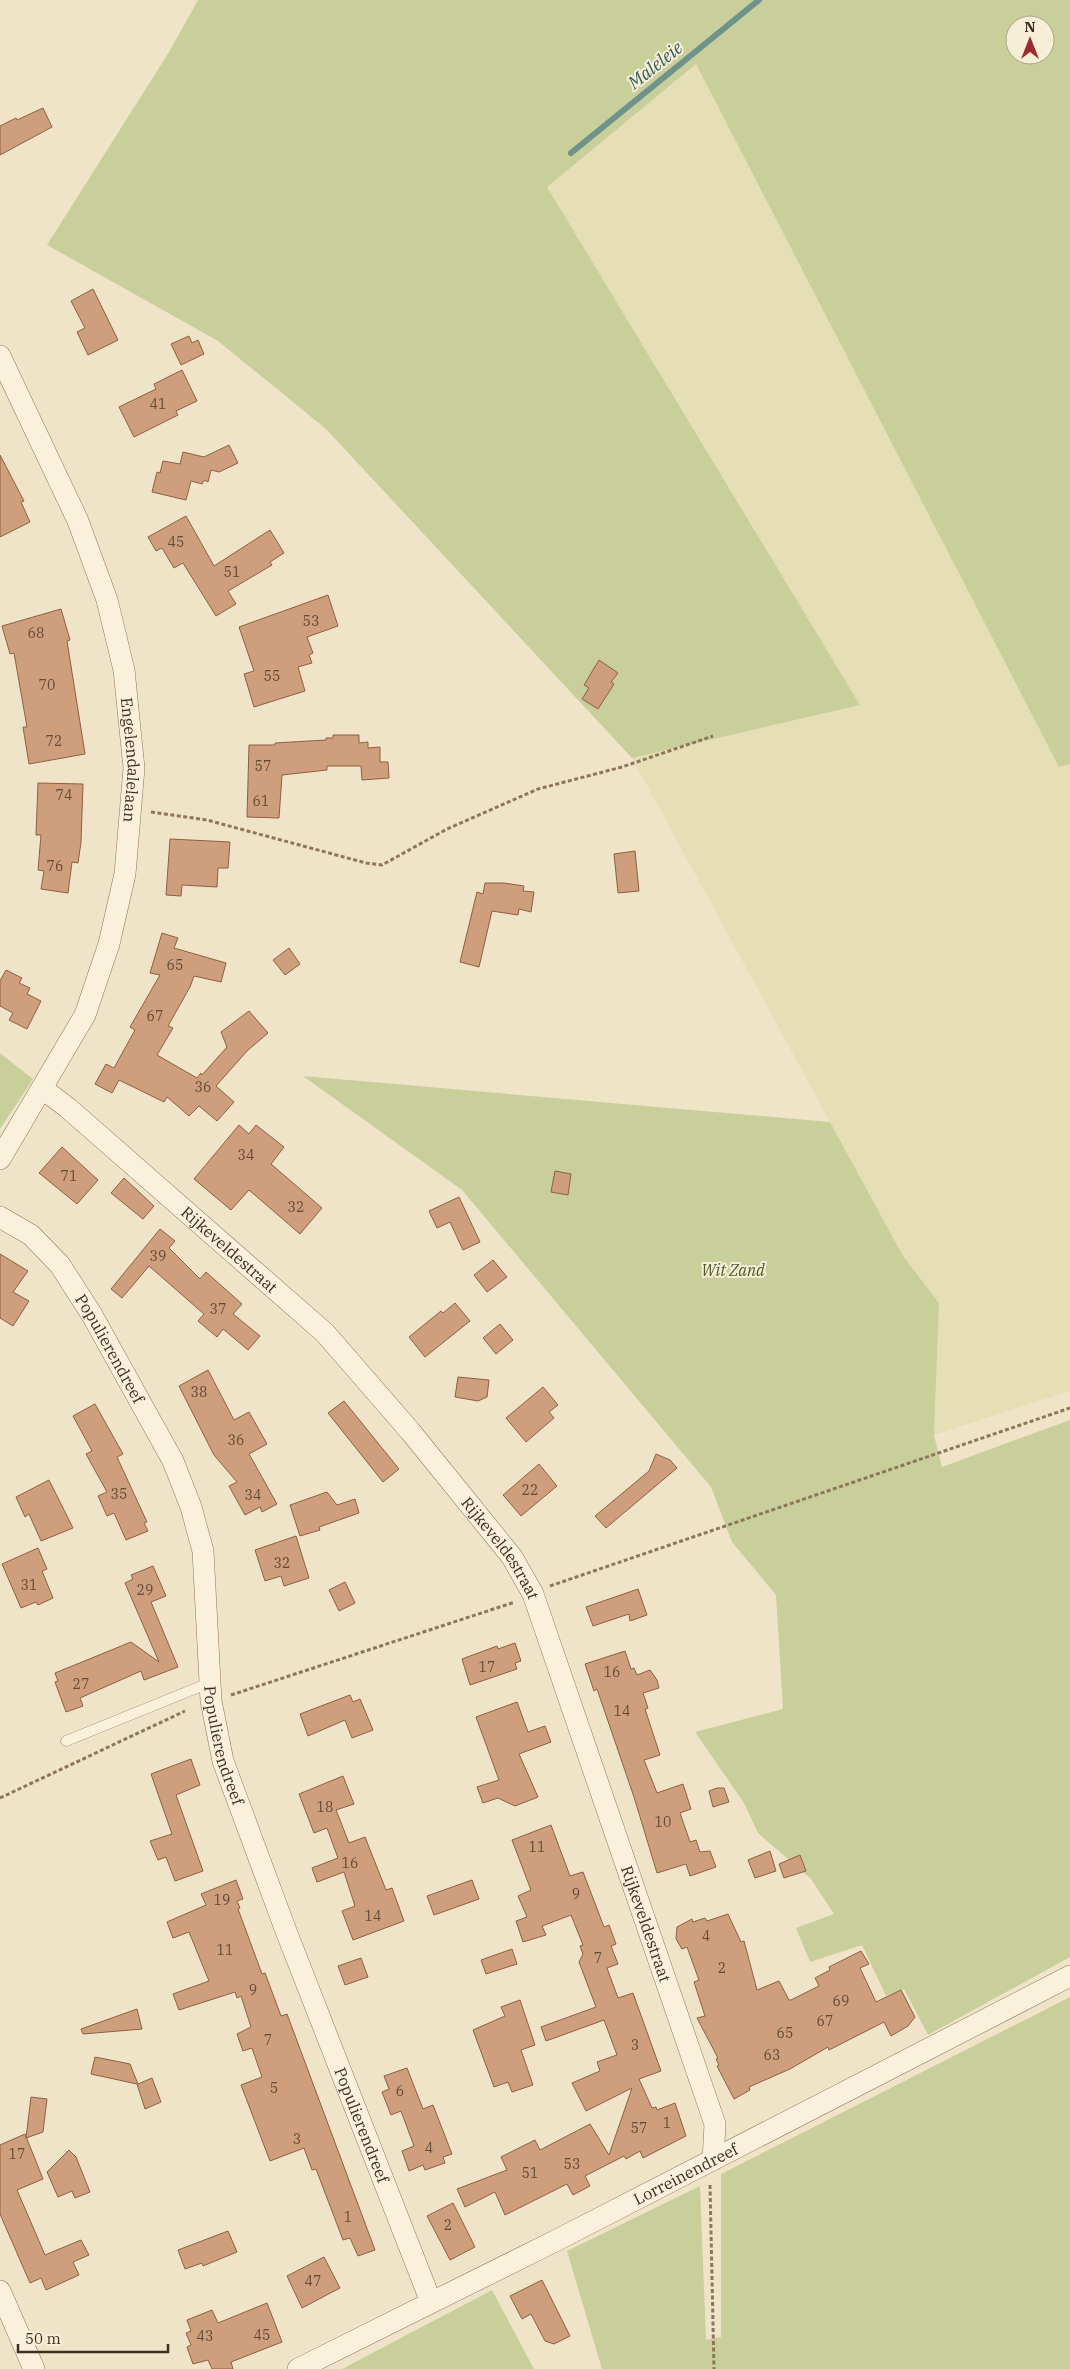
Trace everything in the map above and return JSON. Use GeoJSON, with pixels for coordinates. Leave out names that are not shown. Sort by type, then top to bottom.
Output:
{"type":"FeatureCollection","features":[{"type":"Feature","properties":{"kind":"street","name":"Engelendalelaan"},"geometry":{"type":"LineString","coordinates":[[0,356],[78,521],[107,600],[124,670],[134,768],[125,874],[109,944],[85,1015],[0,1159]]}},
{"type":"Feature","properties":{"kind":"street","name":"Rijkeveldestraat"},"geometry":{"type":"LineString","coordinates":[[43,1089],[68,1108],[325,1333],[410,1431],[512,1557],[533,1594],[715,2124],[713,2160]]}},
{"type":"Feature","properties":{"kind":"street","name":"Populierendreef"},"geometry":{"type":"LineString","coordinates":[[0,1217],[31,1235],[60,1265],[92,1315],[173,1461],[191,1507],[203,1551],[210,1692],[223,1761],[286,1931],[431,2302]]}},
{"type":"Feature","properties":{"kind":"street","name":"Lorreinendreef"},"geometry":{"type":"LineString","coordinates":[[298,2369],[713,2160],[1070,1976]]}},
{"type":"Feature","properties":{"kind":"street"},"geometry":{"type":"LineString","coordinates":[[0,2291],[34,2369]]}},
{"type":"Feature","properties":{"kind":"lane"},"geometry":{"type":"LineString","coordinates":[[66,1741],[210,1692]]}},
{"type":"Feature","properties":{"kind":"path"},"geometry":{"type":"LineString","coordinates":[[130,809],[207,820],[366,863],[382,865],[448,829],[538,789],[622,767],[713,736]]}},
{"type":"Feature","properties":{"kind":"path"},"geometry":{"type":"LineString","coordinates":[[0,1798],[210,1692],[384,1646],[533,1594],[560,1582],[1070,1408]]}},
{"type":"Feature","properties":{"kind":"path"},"geometry":{"type":"LineString","coordinates":[[713,2160],[710,2186],[714,2369]]}},
{"type":"Feature","properties":{"kind":"shaded area"},"geometry":{"type":"Polygon","coordinates":[[[696,63],[1059,766],[1070,764],[1070,1391],[934,1435],[939,1303],[903,1256],[632,758],[859,705],[546,187],[696,63]]]}},
{"type":"Feature","properties":{"kind":"green space"},"geometry":{"type":"Polygon","coordinates":[[[198,0],[1070,0],[1070,764],[1059,767],[696,64],[547,187],[860,705],[632,758],[326,429],[218,341],[47,245],[169,52],[198,0]]]}},
{"type":"Feature","properties":{"kind":"green space"},"geometry":{"type":"Polygon","coordinates":[[[0,1053],[33,1079],[0,1129],[0,1053]]]}},
{"type":"Feature","properties":{"kind":"green space","name":"Wit Zand"},"geometry":{"type":"Polygon","coordinates":[[[303,1076],[830,1122],[903,1256],[939,1303],[934,1435],[942,1467],[1070,1420],[1070,1957],[928,2035],[904,1989],[886,1996],[862,1945],[810,1962],[796,1928],[834,1914],[811,1879],[758,1833],[744,1803],[695,1732],[783,1709],[776,1595],[732,1542],[711,1487],[462,1190],[303,1076]]]}},
{"type":"Feature","properties":{"kind":"green space"},"geometry":{"type":"Polygon","coordinates":[[[1070,1997],[1070,2369],[602,2369],[567,2251],[700,2186],[706,2340],[721,2337],[721,2174],[1070,1997]]]}},
{"type":"Feature","properties":{"kind":"green space"},"geometry":{"type":"Polygon","coordinates":[[[492,2290],[534,2369],[342,2369],[492,2290]]]}},
{"type":"Feature","properties":{"kind":"building"},"geometry":{"type":"Polygon","coordinates":[[[43,108],[52,127],[0,155],[0,126],[43,108]]]}},
{"type":"Feature","properties":{"kind":"building"},"geometry":{"type":"Polygon","coordinates":[[[93,289],[118,340],[88,355],[77,332],[85,328],[71,301],[93,289]]]}},
{"type":"Feature","properties":{"kind":"building"},"geometry":{"type":"Polygon","coordinates":[[[189,336],[192,343],[198,340],[204,354],[181,365],[171,344],[189,336]]]}},
{"type":"Feature","properties":{"kind":"building"},"geometry":{"type":"Polygon","coordinates":[[[182,370],[197,401],[176,411],[178,415],[134,437],[119,407],[156,389],[154,384],[182,370]]]}},
{"type":"Feature","properties":{"kind":"building"},"geometry":{"type":"Polygon","coordinates":[[[229,445],[238,463],[219,472],[211,470],[208,482],[204,480],[202,484],[191,481],[186,500],[152,492],[157,472],[160,473],[163,461],[180,464],[183,452],[204,457],[229,445]]]}},
{"type":"Feature","properties":{"kind":"building"},"geometry":{"type":"Polygon","coordinates":[[[0,455],[24,501],[21,502],[30,522],[0,537],[0,455]]]}},
{"type":"Feature","properties":{"kind":"building"},"geometry":{"type":"Polygon","coordinates":[[[186,516],[214,566],[270,530],[284,553],[270,562],[272,565],[228,591],[236,604],[216,616],[183,563],[174,568],[162,548],[156,551],[148,537],[186,516]]]}},
{"type":"Feature","properties":{"kind":"building"},"geometry":{"type":"Polygon","coordinates":[[[328,595],[338,626],[307,637],[313,653],[309,655],[312,663],[298,667],[305,691],[254,707],[244,674],[254,671],[239,627],[328,595]]]}},
{"type":"Feature","properties":{"kind":"building"},"geometry":{"type":"Polygon","coordinates":[[[61,609],[70,640],[67,641],[85,754],[29,764],[23,727],[27,727],[14,653],[10,654],[2,626],[61,609]]]}},
{"type":"Feature","properties":{"kind":"building"},"geometry":{"type":"Polygon","coordinates":[[[599,660],[618,673],[611,682],[614,684],[598,709],[582,699],[589,688],[584,685],[599,660]]]}},
{"type":"Feature","properties":{"kind":"building"},"geometry":{"type":"Polygon","coordinates":[[[333,735],[359,735],[359,743],[368,742],[368,748],[380,747],[380,762],[388,762],[389,778],[362,780],[361,766],[327,766],[327,770],[282,775],[279,818],[247,817],[249,745],[275,745],[275,743],[326,740],[326,738],[333,738],[333,735]]]}},
{"type":"Feature","properties":{"kind":"building"},"geometry":{"type":"Polygon","coordinates":[[[38,783],[83,784],[81,842],[78,863],[72,862],[68,893],[41,889],[44,871],[38,870],[41,835],[36,835],[38,783]]]}},
{"type":"Feature","properties":{"kind":"building"},"geometry":{"type":"Polygon","coordinates":[[[170,839],[230,842],[228,868],[218,868],[217,887],[182,885],[181,896],[166,895],[170,839]]]}},
{"type":"Feature","properties":{"kind":"building"},"geometry":{"type":"Polygon","coordinates":[[[635,851],[639,891],[618,893],[614,854],[635,851]]]}},
{"type":"Feature","properties":{"kind":"building"},"geometry":{"type":"Polygon","coordinates":[[[485,883],[524,886],[523,891],[534,892],[531,912],[519,909],[518,915],[492,911],[479,967],[460,962],[477,892],[483,894],[485,883]]]}},
{"type":"Feature","properties":{"kind":"building"},"geometry":{"type":"Polygon","coordinates":[[[162,933],[178,938],[174,948],[226,963],[221,982],[194,976],[190,987],[168,1026],[173,1028],[157,1055],[197,1078],[201,1073],[202,1075],[227,1047],[221,1032],[249,1011],[268,1033],[247,1051],[216,1086],[234,1102],[217,1121],[199,1106],[189,1116],[167,1097],[164,1102],[119,1080],[112,1093],[95,1084],[106,1064],[114,1068],[135,1030],[130,1027],[160,975],[150,973],[162,933]]]}},
{"type":"Feature","properties":{"kind":"building"},"geometry":{"type":"Polygon","coordinates":[[[289,948],[300,964],[285,975],[273,960],[289,948]]]}},
{"type":"Feature","properties":{"kind":"building"},"geometry":{"type":"Polygon","coordinates":[[[6,970],[22,978],[19,983],[30,988],[27,994],[41,1001],[27,1029],[9,1020],[13,1013],[0,1006],[0,981],[6,970]]]}},
{"type":"Feature","properties":{"kind":"building"},"geometry":{"type":"Polygon","coordinates":[[[239,1125],[249,1134],[256,1125],[284,1147],[271,1164],[322,1208],[300,1234],[249,1190],[231,1210],[194,1179],[239,1125]]]}},
{"type":"Feature","properties":{"kind":"building"},"geometry":{"type":"Polygon","coordinates":[[[62,1147],[98,1180],[77,1204],[39,1173],[62,1147]]]}},
{"type":"Feature","properties":{"kind":"building"},"geometry":{"type":"Polygon","coordinates":[[[555,1171],[571,1174],[568,1195],[551,1192],[555,1171]]]}},
{"type":"Feature","properties":{"kind":"building"},"geometry":{"type":"Polygon","coordinates":[[[124,1178],[154,1206],[143,1219],[111,1193],[124,1178]]]}},
{"type":"Feature","properties":{"kind":"building"},"geometry":{"type":"Polygon","coordinates":[[[459,1197],[480,1242],[463,1250],[450,1222],[437,1228],[429,1211],[459,1197]]]}},
{"type":"Feature","properties":{"kind":"building"},"geometry":{"type":"Polygon","coordinates":[[[160,1229],[175,1241],[169,1248],[200,1279],[206,1272],[242,1304],[233,1314],[260,1336],[248,1350],[223,1329],[217,1337],[198,1321],[204,1314],[149,1266],[122,1298],[111,1289],[160,1229]]]}},
{"type":"Feature","properties":{"kind":"building"},"geometry":{"type":"Polygon","coordinates":[[[0,1254],[28,1271],[13,1292],[29,1301],[13,1326],[0,1318],[0,1254]]]}},
{"type":"Feature","properties":{"kind":"building"},"geometry":{"type":"Polygon","coordinates":[[[493,1260],[507,1277],[487,1292],[474,1275],[493,1260]]]}},
{"type":"Feature","properties":{"kind":"building"},"geometry":{"type":"Polygon","coordinates":[[[455,1303],[470,1321],[425,1357],[409,1337],[441,1311],[443,1313],[455,1303]]]}},
{"type":"Feature","properties":{"kind":"building"},"geometry":{"type":"Polygon","coordinates":[[[500,1324],[513,1340],[496,1354],[483,1338],[500,1324]]]}},
{"type":"Feature","properties":{"kind":"building"},"geometry":{"type":"Polygon","coordinates":[[[208,1370],[234,1420],[249,1412],[267,1444],[249,1454],[277,1504],[262,1512],[260,1507],[245,1515],[229,1486],[237,1482],[214,1455],[179,1386],[208,1370]]]}},
{"type":"Feature","properties":{"kind":"building"},"geometry":{"type":"Polygon","coordinates":[[[458,1377],[489,1380],[487,1397],[478,1401],[455,1397],[458,1377]]]}},
{"type":"Feature","properties":{"kind":"building"},"geometry":{"type":"Polygon","coordinates":[[[543,1387],[558,1405],[549,1412],[554,1418],[526,1442],[506,1418],[543,1387]]]}},
{"type":"Feature","properties":{"kind":"building"},"geometry":{"type":"Polygon","coordinates":[[[344,1401],[399,1469],[383,1482],[328,1413],[344,1401]]]}},
{"type":"Feature","properties":{"kind":"building"},"geometry":{"type":"Polygon","coordinates":[[[95,1404],[123,1454],[117,1457],[147,1522],[144,1523],[148,1531],[126,1540],[114,1513],[107,1516],[98,1496],[107,1492],[86,1454],[92,1451],[73,1416],[95,1404]]]}},
{"type":"Feature","properties":{"kind":"building"},"geometry":{"type":"Polygon","coordinates":[[[656,1454],[670,1460],[677,1468],[606,1528],[595,1516],[649,1471],[656,1454]]]}},
{"type":"Feature","properties":{"kind":"building"},"geometry":{"type":"Polygon","coordinates":[[[539,1464],[557,1486],[521,1516],[503,1495],[539,1464]]]}},
{"type":"Feature","properties":{"kind":"building"},"geometry":{"type":"Polygon","coordinates":[[[49,1480],[73,1528],[41,1541],[29,1514],[25,1517],[16,1497],[49,1480]]]}},
{"type":"Feature","properties":{"kind":"building"},"geometry":{"type":"Polygon","coordinates":[[[327,1492],[337,1505],[355,1499],[359,1513],[319,1527],[320,1530],[300,1536],[290,1505],[327,1492]]]}},
{"type":"Feature","properties":{"kind":"building"},"geometry":{"type":"Polygon","coordinates":[[[296,1536],[309,1578],[284,1586],[281,1576],[265,1581],[255,1550],[296,1536]]]}},
{"type":"Feature","properties":{"kind":"building"},"geometry":{"type":"Polygon","coordinates":[[[38,1548],[47,1569],[42,1571],[53,1598],[38,1605],[36,1602],[21,1608],[2,1564],[38,1548]]]}},
{"type":"Feature","properties":{"kind":"building"},"geometry":{"type":"Polygon","coordinates":[[[153,1566],[166,1596],[151,1602],[178,1667],[144,1680],[141,1671],[80,1698],[83,1706],[66,1712],[55,1682],[58,1681],[55,1673],[131,1642],[159,1662],[125,1583],[133,1579],[131,1575],[153,1566]]]}},
{"type":"Feature","properties":{"kind":"building"},"geometry":{"type":"Polygon","coordinates":[[[345,1582],[355,1603],[339,1611],[329,1590],[345,1582]]]}},
{"type":"Feature","properties":{"kind":"building"},"geometry":{"type":"Polygon","coordinates":[[[638,1589],[647,1615],[630,1621],[629,1614],[593,1626],[586,1607],[638,1589]]]}},
{"type":"Feature","properties":{"kind":"building"},"geometry":{"type":"Polygon","coordinates":[[[515,1643],[521,1661],[515,1663],[517,1669],[470,1685],[462,1659],[497,1646],[498,1649],[515,1643]]]}},
{"type":"Feature","properties":{"kind":"building"},"geometry":{"type":"Polygon","coordinates":[[[625,1651],[631,1669],[634,1668],[637,1675],[650,1670],[657,1680],[659,1688],[643,1693],[648,1708],[645,1709],[660,1755],[644,1760],[657,1793],[683,1784],[691,1809],[680,1813],[690,1842],[696,1840],[700,1852],[710,1851],[716,1867],[690,1876],[686,1864],[657,1873],[634,1797],[597,1689],[594,1691],[585,1664],[625,1651]]]}},
{"type":"Feature","properties":{"kind":"building"},"geometry":{"type":"Polygon","coordinates":[[[350,1695],[353,1702],[360,1699],[373,1730],[352,1738],[345,1720],[308,1736],[300,1714],[350,1695]]]}},
{"type":"Feature","properties":{"kind":"building"},"geometry":{"type":"Polygon","coordinates":[[[517,1702],[528,1732],[545,1726],[551,1742],[519,1754],[538,1797],[515,1806],[498,1798],[483,1803],[477,1787],[499,1780],[476,1717],[517,1702]]]}},
{"type":"Feature","properties":{"kind":"building"},"geometry":{"type":"Polygon","coordinates":[[[191,1759],[200,1785],[176,1795],[203,1871],[175,1881],[166,1857],[158,1860],[150,1841],[172,1834],[151,1774],[191,1759]]]}},
{"type":"Feature","properties":{"kind":"building"},"geometry":{"type":"Polygon","coordinates":[[[343,1776],[354,1804],[336,1810],[349,1843],[365,1837],[386,1890],[392,1888],[404,1921],[353,1940],[342,1911],[355,1906],[344,1872],[317,1882],[312,1868],[338,1858],[327,1828],[314,1833],[299,1794],[343,1776]]]}},
{"type":"Feature","properties":{"kind":"building"},"geometry":{"type":"Polygon","coordinates":[[[724,1788],[729,1802],[713,1807],[709,1791],[724,1788]]]}},
{"type":"Feature","properties":{"kind":"building"},"geometry":{"type":"Polygon","coordinates":[[[551,1825],[570,1876],[583,1872],[604,1927],[609,1925],[616,1944],[611,1946],[618,1964],[607,1968],[618,1998],[633,1993],[661,2071],[639,2079],[652,2108],[656,2107],[657,2110],[675,2103],[686,2136],[643,2158],[640,2151],[626,2159],[624,2156],[585,2176],[590,2186],[573,2195],[567,2184],[505,2215],[495,2192],[465,2207],[457,2189],[507,2170],[501,2157],[535,2140],[540,2150],[590,2124],[609,2155],[632,2088],[586,2111],[572,2083],[600,2071],[597,2062],[617,2055],[604,2020],[546,2041],[541,2027],[596,2007],[579,1962],[583,1954],[580,1946],[583,1945],[571,1915],[542,1926],[546,1935],[523,1942],[516,1921],[527,1917],[518,1896],[531,1890],[512,1840],[551,1825]]]}},
{"type":"Feature","properties":{"kind":"building"},"geometry":{"type":"Polygon","coordinates":[[[770,1851],[776,1871],[755,1878],[748,1860],[770,1851]]]}},
{"type":"Feature","properties":{"kind":"building"},"geometry":{"type":"Polygon","coordinates":[[[800,1855],[806,1871],[784,1878],[779,1864],[800,1855]]]}},
{"type":"Feature","properties":{"kind":"building"},"geometry":{"type":"Polygon","coordinates":[[[236,1880],[243,1899],[237,1901],[240,1908],[238,1909],[262,1974],[265,1973],[281,2016],[287,2014],[375,2250],[358,2256],[350,2238],[343,2240],[316,2169],[312,2170],[304,2148],[270,2161],[241,2085],[262,2077],[252,2048],[243,2051],[237,2034],[251,2027],[241,1996],[237,1998],[235,1992],[179,2010],[173,1994],[209,1981],[189,1932],[173,1938],[167,1922],[206,1905],[201,1894],[236,1880]]]}},
{"type":"Feature","properties":{"kind":"building"},"geometry":{"type":"Polygon","coordinates":[[[472,1880],[479,1899],[434,1915],[427,1896],[472,1880]]]}},
{"type":"Feature","properties":{"kind":"building"},"geometry":{"type":"Polygon","coordinates":[[[728,1914],[741,1942],[744,1941],[757,1990],[779,1981],[789,2000],[791,2000],[819,1986],[815,1978],[830,1970],[829,1967],[861,1951],[869,1964],[860,1968],[876,2002],[901,1990],[915,2017],[908,2026],[891,2036],[884,2022],[829,2050],[828,2047],[790,2069],[749,2087],[750,2090],[734,2099],[717,2066],[719,2065],[716,2059],[718,2058],[697,2018],[705,2016],[694,1982],[699,1980],[687,1947],[682,1949],[676,1939],[677,1927],[692,1919],[693,1922],[705,1918],[707,1921],[728,1914]]]}},
{"type":"Feature","properties":{"kind":"building"},"geometry":{"type":"Polygon","coordinates":[[[512,1949],[517,1964],[486,1974],[481,1960],[512,1949]]]}},
{"type":"Feature","properties":{"kind":"building"},"geometry":{"type":"Polygon","coordinates":[[[361,1958],[368,1977],[345,1985],[338,1966],[361,1958]]]}},
{"type":"Feature","properties":{"kind":"building"},"geometry":{"type":"Polygon","coordinates":[[[520,2000],[535,2045],[521,2050],[533,2085],[512,2092],[508,2082],[494,2087],[473,2030],[505,2016],[501,2007],[520,2000]]]}},
{"type":"Feature","properties":{"kind":"building"},"geometry":{"type":"Polygon","coordinates":[[[137,2009],[142,2029],[83,2034],[81,2029],[137,2009]]]}},
{"type":"Feature","properties":{"kind":"building"},"geometry":{"type":"Polygon","coordinates":[[[95,2057],[130,2064],[138,2084],[152,2078],[161,2102],[145,2109],[137,2084],[91,2074],[95,2057]]]}},
{"type":"Feature","properties":{"kind":"building"},"geometry":{"type":"Polygon","coordinates":[[[407,2068],[423,2109],[433,2105],[452,2154],[443,2157],[445,2163],[425,2170],[423,2165],[409,2171],[402,2151],[414,2146],[401,2111],[391,2115],[382,2092],[389,2089],[384,2076],[407,2068]]]}},
{"type":"Feature","properties":{"kind":"building"},"geometry":{"type":"Polygon","coordinates":[[[31,2097],[47,2099],[43,2132],[26,2138],[31,2097]]]}},
{"type":"Feature","properties":{"kind":"building"},"geometry":{"type":"Polygon","coordinates":[[[25,2134],[43,2179],[17,2190],[45,2255],[81,2240],[89,2255],[73,2262],[79,2275],[46,2290],[41,2278],[30,2283],[0,2214],[0,2145],[25,2134]]]}},
{"type":"Feature","properties":{"kind":"building"},"geometry":{"type":"Polygon","coordinates":[[[69,2150],[76,2157],[90,2192],[75,2198],[72,2191],[58,2197],[47,2172],[69,2150]]]}},
{"type":"Feature","properties":{"kind":"building"},"geometry":{"type":"Polygon","coordinates":[[[453,2203],[475,2247],[450,2260],[427,2216],[453,2203]]]}},
{"type":"Feature","properties":{"kind":"building"},"geometry":{"type":"Polygon","coordinates":[[[228,2231],[237,2252],[203,2266],[202,2263],[185,2269],[178,2250],[228,2231]]]}},
{"type":"Feature","properties":{"kind":"building"},"geometry":{"type":"Polygon","coordinates":[[[324,2257],[340,2288],[302,2308],[287,2276],[324,2257]]]}},
{"type":"Feature","properties":{"kind":"building"},"geometry":{"type":"Polygon","coordinates":[[[542,2280],[570,2336],[554,2344],[545,2341],[531,2314],[522,2319],[510,2296],[542,2280]]]}},
{"type":"Feature","properties":{"kind":"building"},"geometry":{"type":"Polygon","coordinates":[[[267,2303],[282,2342],[231,2362],[233,2369],[212,2369],[208,2360],[193,2364],[187,2347],[191,2345],[186,2333],[191,2331],[187,2320],[212,2310],[218,2323],[267,2303]]]}},
{"type":"Feature","properties":{"kind":"waterway","name":"Maleleie"},"geometry":{"type":"LineString","coordinates":[[571,153],[759,0]]}}]}
